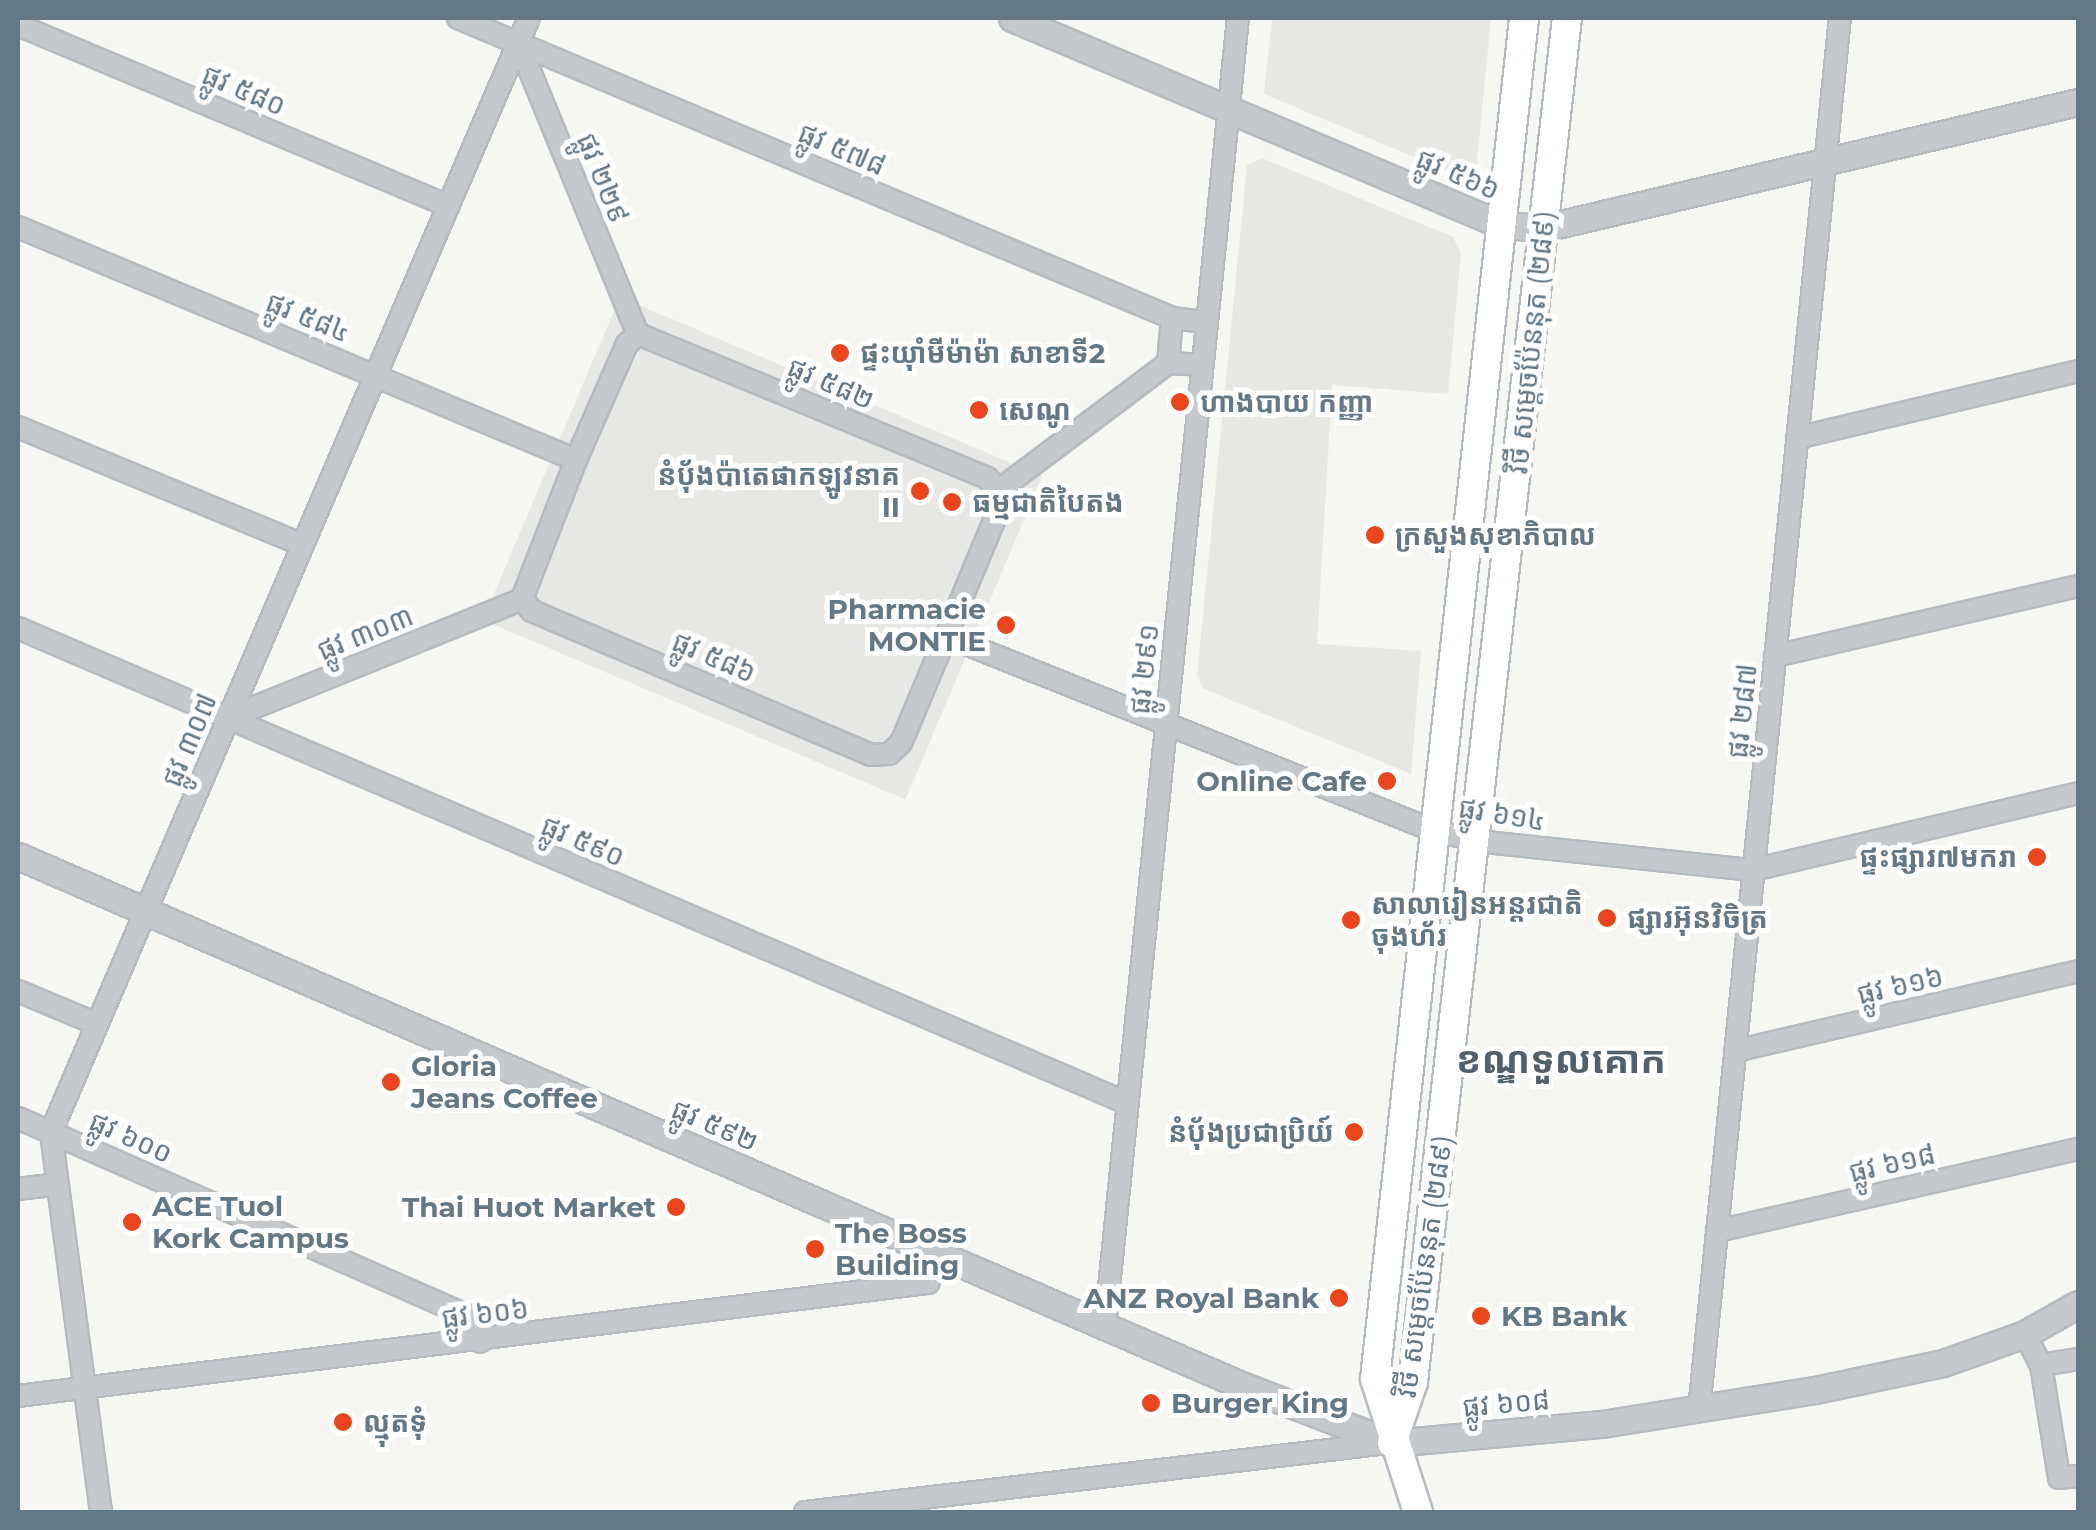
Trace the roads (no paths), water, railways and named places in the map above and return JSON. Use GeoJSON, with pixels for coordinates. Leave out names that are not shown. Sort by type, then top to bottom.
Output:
{"type":"FeatureCollection","features":[{"type":"Feature","properties":{"kind":"main road","name":"វិថី សម្តេចប៉ែននុត (២៨៩)"},"geometry":{"type":"LineString","coordinates":[[1392,1443],[1375,1379],[1524,18]]}},
{"type":"Feature","properties":{"kind":"main road","name":"វិថី សម្តេចប៉ែននុត (២៨៩)"},"geometry":{"type":"LineString","coordinates":[[1392,1443],[1413,1382],[1567,18]]}},
{"type":"Feature","properties":{"kind":"main road"},"geometry":{"type":"LineString","coordinates":[[1466,558],[1507,563]]}},
{"type":"Feature","properties":{"kind":"main road"},"geometry":{"type":"LineString","coordinates":[[1392,1443],[1418,1512]]}},
{"type":"Feature","properties":{"kind":"street","name":"ផ្លូវ ៥៧៨"},"geometry":{"type":"LineString","coordinates":[[458,18],[1172,318],[1206,322]]}},
{"type":"Feature","properties":{"kind":"street","name":"ផ្លូវ ៣០៧"},"geometry":{"type":"LineString","coordinates":[[51,1132],[528,18]]}},
{"type":"Feature","properties":{"kind":"street","name":"ផ្លូវ ៥៦៦"},"geometry":{"type":"LineString","coordinates":[[1012,18],[1502,225],[1544,228],[2078,102]]}},
{"type":"Feature","properties":{"kind":"street","name":"ផ្លូវ ២៩១"},"geometry":{"type":"LineString","coordinates":[[1104,1327],[1238,18]]}},
{"type":"Feature","properties":{"kind":"street","name":"ផ្លូវ ២៨៧"},"geometry":{"type":"LineString","coordinates":[[1699,1410],[1840,18]]}},
{"type":"Feature","properties":{"kind":"street","name":"ផ្លូវ ៥៨០"},"geometry":{"type":"LineString","coordinates":[[18,25],[449,206]]}},
{"type":"Feature","properties":{"kind":"street","name":"ផ្លូវ ២២៩"},"geometry":{"type":"LineString","coordinates":[[518,42],[638,334]]}},
{"type":"Feature","properties":{"kind":"street","name":"ផ្លូវ ៥៨៤"},"geometry":{"type":"LineString","coordinates":[[18,227],[576,460]]}},
{"type":"Feature","properties":{"kind":"street"},"geometry":{"type":"LineString","coordinates":[[1168,363],[1172,318]]}},
{"type":"Feature","properties":{"kind":"street"},"geometry":{"type":"LineString","coordinates":[[522,599],[576,460],[627,344],[638,334]]}},
{"type":"Feature","properties":{"kind":"street","name":"ផ្លូវ ៥៨២"},"geometry":{"type":"LineString","coordinates":[[638,334],[986,478],[999,490]]}},
{"type":"Feature","properties":{"kind":"street"},"geometry":{"type":"LineString","coordinates":[[946,636],[1000,506],[999,490],[1168,363],[1202,366]]}},
{"type":"Feature","properties":{"kind":"street"},"geometry":{"type":"LineString","coordinates":[[1797,438],[2078,371]]}},
{"type":"Feature","properties":{"kind":"street"},"geometry":{"type":"LineString","coordinates":[[18,426],[303,545]]}},
{"type":"Feature","properties":{"kind":"street"},"geometry":{"type":"LineString","coordinates":[[1775,656],[2078,586]]}},
{"type":"Feature","properties":{"kind":"street","name":"ផ្លូវ ៣០៣"},"geometry":{"type":"LineString","coordinates":[[228,718],[522,599]]}},
{"type":"Feature","properties":{"kind":"street","name":"ផ្លូវ ៥៨៦"},"geometry":{"type":"LineString","coordinates":[[522,599],[532,611],[871,755],[889,754],[901,743],[946,636]]}},
{"type":"Feature","properties":{"kind":"street","name":"ផ្លូវ ៥៩០"},"geometry":{"type":"LineString","coordinates":[[18,628],[1127,1103]]}},
{"type":"Feature","properties":{"kind":"street","name":"ផ្លូវ ៦១៤"},"geometry":{"type":"LineString","coordinates":[[946,636],[1437,832],[1476,840],[1754,870],[2078,793]]}},
{"type":"Feature","properties":{"kind":"street","name":"ផ្លូវ ៥៩២"},"geometry":{"type":"LineString","coordinates":[[18,856],[1104,1327],[1392,1443]]}},
{"type":"Feature","properties":{"kind":"street","name":"ផ្លូវ ៦១៦"},"geometry":{"type":"LineString","coordinates":[[1735,1052],[2078,971]]}},
{"type":"Feature","properties":{"kind":"street"},"geometry":{"type":"LineString","coordinates":[[18,991],[97,1024]]}},
{"type":"Feature","properties":{"kind":"street","name":"ផ្លូវ ៦០០"},"geometry":{"type":"LineString","coordinates":[[18,1118],[477,1320],[480,1342]]}},
{"type":"Feature","properties":{"kind":"street"},"geometry":{"type":"LineString","coordinates":[[51,1132],[101,1512]]}},
{"type":"Feature","properties":{"kind":"street","name":"ផ្លូវ ៦១៨"},"geometry":{"type":"LineString","coordinates":[[1717,1231],[2078,1150]]}},
{"type":"Feature","properties":{"kind":"street"},"geometry":{"type":"LineString","coordinates":[[18,1189],[58,1184]]}},
{"type":"Feature","properties":{"kind":"street","name":"ផ្លូវ ៦០៦"},"geometry":{"type":"LineString","coordinates":[[18,1396],[480,1342],[928,1282],[940,1256]]}},
{"type":"Feature","properties":{"kind":"street","name":"ផ្លូវ ៦០៨"},"geometry":{"type":"LineString","coordinates":[[804,1512],[1699,1410],[1942,1363],[2024,1334],[2078,1304]]}},
{"type":"Feature","properties":{"kind":"street"},"geometry":{"type":"LineString","coordinates":[[2024,1334],[2041,1364],[2059,1478],[2078,1476]]}},
{"type":"Feature","properties":{"kind":"street"},"geometry":{"type":"LineString","coordinates":[[2041,1364],[2078,1359]]}},
{"type":"Feature","properties":{"kind":"place","name":"ផ្ទះយ៉ាំមីម៉ាម៉ា សាខាទី2"},"geometry":{"type":"Point","coordinates":[840,353]}},
{"type":"Feature","properties":{"kind":"place","name":"ហាងបាយ កញ្ញា"},"geometry":{"type":"Point","coordinates":[1180,402]}},
{"type":"Feature","properties":{"kind":"place","name":"សេណូ"},"geometry":{"type":"Point","coordinates":[979,410]}},
{"type":"Feature","properties":{"kind":"place","name":"នំប៉័ងប៉ាតេផាកឡូវនាគ II"},"geometry":{"type":"Point","coordinates":[920,491]}},
{"type":"Feature","properties":{"kind":"place","name":"ធម្មជាតិបៃតង"},"geometry":{"type":"Point","coordinates":[952,502]}},
{"type":"Feature","properties":{"kind":"place","name":"ក្រសួងសុខាភិបាល"},"geometry":{"type":"Point","coordinates":[1375,535]}},
{"type":"Feature","properties":{"kind":"place","name":"Pharmacie MONTIE"},"geometry":{"type":"Point","coordinates":[1006,625]}},
{"type":"Feature","properties":{"kind":"place","name":"Online Cafe"},"geometry":{"type":"Point","coordinates":[1387,781]}},
{"type":"Feature","properties":{"kind":"place","name":"ផ្ទះផ្សារ៧មករា"},"geometry":{"type":"Point","coordinates":[2037,857]}},
{"type":"Feature","properties":{"kind":"place","name":"ផ្សារអ៊ុនវិចិត្រ"},"geometry":{"type":"Point","coordinates":[1607,918]}},
{"type":"Feature","properties":{"kind":"place","name":"សាលារៀនអន្តរជាតិ ចុងហ័រ"},"geometry":{"type":"Point","coordinates":[1351,920]}},
{"type":"Feature","properties":{"kind":"place","name":"Gloria Jeans Coffee"},"geometry":{"type":"Point","coordinates":[391,1082]}},
{"type":"Feature","properties":{"kind":"place","name":"នំបុ័ងប្រជាប្រិយ៍"},"geometry":{"type":"Point","coordinates":[1354,1132]}},
{"type":"Feature","properties":{"kind":"place","name":"Thai Huot Market"},"geometry":{"type":"Point","coordinates":[676,1207]}},
{"type":"Feature","properties":{"kind":"place","name":"ACE Tuol Kork Campus"},"geometry":{"type":"Point","coordinates":[132,1222]}},
{"type":"Feature","properties":{"kind":"place","name":"The Boss Building"},"geometry":{"type":"Point","coordinates":[815,1249]}},
{"type":"Feature","properties":{"kind":"place","name":"ANZ Royal Bank"},"geometry":{"type":"Point","coordinates":[1339,1298]}},
{"type":"Feature","properties":{"kind":"place","name":"KB Bank"},"geometry":{"type":"Point","coordinates":[1481,1316]}},
{"type":"Feature","properties":{"kind":"place","name":"Burger King"},"geometry":{"type":"Point","coordinates":[1151,1403]}},
{"type":"Feature","properties":{"kind":"place","name":"ល្មុតទុំ"},"geometry":{"type":"Point","coordinates":[343,1422]}},
{"type":"Feature","properties":{"kind":"district","name":"ខណ្ឌទួលគោក"},"geometry":{"type":"Point","coordinates":[1561,1060]}}]}
